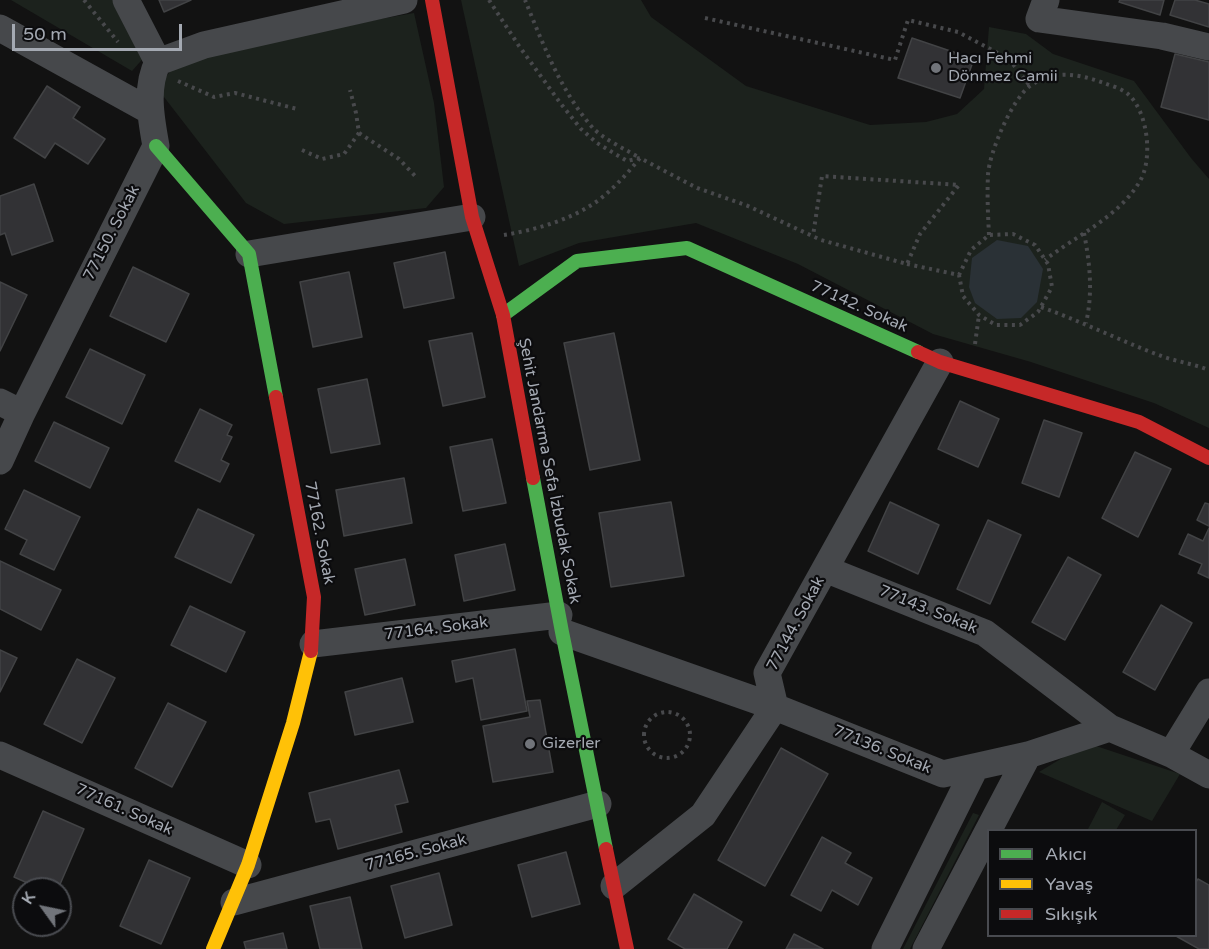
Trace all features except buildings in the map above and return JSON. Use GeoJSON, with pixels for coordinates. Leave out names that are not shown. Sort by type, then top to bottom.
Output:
{"type":"FeatureCollection","features":[{"type":"Feature","properties":{"kind":"street"},"geometry":{"type":"LineString","coordinates":[[126,0],[164,70]]}},
{"type":"Feature","properties":{"kind":"street"},"geometry":{"type":"LineString","coordinates":[[404,0],[204,45],[164,70],[154,70],[150,111],[156,146],[249,254],[472,217]]}},
{"type":"Feature","properties":{"kind":"street","name":"Şehit Jandarma Sefa İzbudak Sokak"},"geometry":{"type":"LineString","coordinates":[[432,0],[472,217],[503,315],[561,623],[627,949]]}},
{"type":"Feature","properties":{"kind":"street"},"geometry":{"type":"LineString","coordinates":[[1046,0],[1039,18],[1162,36],[1209,47]]}},
{"type":"Feature","properties":{"kind":"street"},"geometry":{"type":"LineString","coordinates":[[0,28],[150,111]]}},
{"type":"Feature","properties":{"kind":"street","name":"77150. Sokak"},"geometry":{"type":"LineString","coordinates":[[0,461],[11,407],[156,146]]}},
{"type":"Feature","properties":{"kind":"street","name":"77142. Sokak"},"geometry":{"type":"LineString","coordinates":[[503,315],[577,261],[687,248],[940,362],[1139,422],[1209,458]]}},
{"type":"Feature","properties":{"kind":"street","name":"77162. Sokak"},"geometry":{"type":"LineString","coordinates":[[213,948],[248,865],[293,723],[313,644],[314,597],[249,254]]}},
{"type":"Feature","properties":{"kind":"street","name":"77144. Sokak"},"geometry":{"type":"LineString","coordinates":[[775,707],[767,673],[940,362]]}},
{"type":"Feature","properties":{"kind":"street","name":"77143. Sokak"},"geometry":{"type":"LineString","coordinates":[[825,569],[985,633],[1110,728]]}},
{"type":"Feature","properties":{"kind":"street","name":"77164. Sokak"},"geometry":{"type":"LineString","coordinates":[[313,644],[561,623]]}},
{"type":"Feature","properties":{"kind":"street","name":"77136. Sokak"},"geometry":{"type":"LineString","coordinates":[[561,623],[943,774],[1028,755],[1110,728]]}},
{"type":"Feature","properties":{"kind":"street"},"geometry":{"type":"LineString","coordinates":[[1171,754],[1209,692]]}},
{"type":"Feature","properties":{"kind":"street"},"geometry":{"type":"LineString","coordinates":[[614,886],[703,815],[775,707]]}},
{"type":"Feature","properties":{"kind":"street"},"geometry":{"type":"LineString","coordinates":[[1110,728],[1171,754],[1209,775]]}},
{"type":"Feature","properties":{"kind":"street","name":"77161. Sokak"},"geometry":{"type":"LineString","coordinates":[[0,755],[248,865]]}},
{"type":"Feature","properties":{"kind":"street"},"geometry":{"type":"LineString","coordinates":[[989,829],[1028,755]]}},
{"type":"Feature","properties":{"kind":"street"},"geometry":{"type":"LineString","coordinates":[[885,949],[975,768]]}},
{"type":"Feature","properties":{"kind":"street","name":"77165. Sokak"},"geometry":{"type":"LineString","coordinates":[[234,902],[598,804]]}},
{"type":"Feature","properties":{"kind":"street"},"geometry":{"type":"LineString","coordinates":[[926,949],[987,833]]}},
{"type":"Feature","properties":{"kind":"path"},"geometry":{"type":"LineString","coordinates":[[84,0],[123,49]]}},
{"type":"Feature","properties":{"kind":"path"},"geometry":{"type":"LineString","coordinates":[[489,0],[519,46],[580,129],[597,143],[627,161],[640,159]]}},
{"type":"Feature","properties":{"kind":"path"},"geometry":{"type":"LineString","coordinates":[[525,0],[548,56],[594,129],[640,159],[697,188],[748,206],[813,236],[907,264],[960,275]]}},
{"type":"Feature","properties":{"kind":"path"},"geometry":{"type":"LineString","coordinates":[[705,18],[895,60],[908,20],[914,21],[958,32],[1009,59],[1030,86]]}},
{"type":"Feature","properties":{"kind":"path"},"geometry":{"type":"LineString","coordinates":[[164,70],[196,91],[214,97],[236,93],[297,109]]}},
{"type":"Feature","properties":{"kind":"path"},"geometry":{"type":"LineString","coordinates":[[989,235],[988,174],[1006,116],[1030,86],[1052,76],[1075,74],[1113,86],[1129,94],[1140,113],[1148,140],[1147,157],[1141,180],[1113,211],[1045,260]]}},
{"type":"Feature","properties":{"kind":"path"},"geometry":{"type":"LineString","coordinates":[[302,150],[322,159],[345,154],[358,133],[350,90]]}},
{"type":"Feature","properties":{"kind":"path"},"geometry":{"type":"LineString","coordinates":[[358,133],[399,159],[417,178]]}},
{"type":"Feature","properties":{"kind":"path"},"geometry":{"type":"LineString","coordinates":[[502,236],[519,233],[574,215],[594,204],[616,185],[640,159]]}},
{"type":"Feature","properties":{"kind":"path"},"geometry":{"type":"LineString","coordinates":[[813,236],[822,176],[959,185],[920,234],[907,264]]}},
{"type":"Feature","properties":{"kind":"path"},"geometry":{"type":"LineString","coordinates":[[1084,233],[1091,283],[1091,301],[1086,323]]}},
{"type":"Feature","properties":{"kind":"path"},"geometry":{"type":"LineString","coordinates":[[1013,234],[1035,244],[1045,260],[1048,264],[1052,287],[1038,312],[1020,325],[996,326],[979,315],[963,296],[960,275],[971,250],[989,235],[1013,234]]}},
{"type":"Feature","properties":{"kind":"path"},"geometry":{"type":"LineString","coordinates":[[1041,308],[1086,323],[1166,358],[1193,363],[1209,370]]}},
{"type":"Feature","properties":{"kind":"path"},"geometry":{"type":"LineString","coordinates":[[975,341],[979,315]]}},
{"type":"Feature","properties":{"kind":"path"},"geometry":{"type":"LineString","coordinates":[[671,712],[685,720],[690,735],[689,743],[678,756],[670,759],[661,758],[647,747],[644,738],[645,729],[648,721],[655,716],[671,712]]}},
{"type":"Feature","properties":{"kind":"shaded area"},"geometry":{"type":"Polygon","coordinates":[[[11,0],[121,0],[147,54],[132,71],[11,0]]]}},
{"type":"Feature","properties":{"kind":"shaded area"},"geometry":{"type":"Polygon","coordinates":[[[461,0],[641,0],[651,17],[746,86],[870,125],[926,122],[957,114],[984,89],[989,27],[1026,34],[1053,54],[1134,81],[1209,179],[1209,428],[1154,403],[1031,362],[933,334],[798,264],[696,223],[579,243],[519,266],[461,0]]]}},
{"type":"Feature","properties":{"kind":"shaded area"},"geometry":{"type":"Polygon","coordinates":[[[414,13],[434,103],[444,187],[426,208],[284,224],[246,203],[157,88],[184,54],[414,13]]]}},
{"type":"Feature","properties":{"kind":"shaded area"},"geometry":{"type":"Polygon","coordinates":[[[997,240],[1028,246],[1043,269],[1037,302],[1021,318],[997,319],[975,303],[969,287],[972,258],[997,240]]]}},
{"type":"Feature","properties":{"kind":"shaded area"},"geometry":{"type":"Polygon","coordinates":[[[1087,743],[1180,774],[1152,821],[1039,772],[1087,743]]]}},
{"type":"Feature","properties":{"kind":"shaded area"},"geometry":{"type":"Polygon","coordinates":[[[1102,802],[1125,815],[1117,829],[1088,829],[1102,802]]]}},
{"type":"Feature","properties":{"kind":"shaded area"},"geometry":{"type":"Polygon","coordinates":[[[973,813],[979,815],[910,949],[903,949],[973,813]]]}},
{"type":"Feature","properties":{"kind":"traffic: fast"},"geometry":{"type":"LineString","coordinates":[[156,146],[249,254],[276,397]]}},
{"type":"Feature","properties":{"kind":"traffic: fast"},"geometry":{"type":"LineString","coordinates":[[503,315],[577,261],[687,248],[918,352]]}},
{"type":"Feature","properties":{"kind":"traffic: fast"},"geometry":{"type":"LineString","coordinates":[[533,478],[606,849]]}},
{"type":"Feature","properties":{"kind":"traffic: slow"},"geometry":{"type":"LineString","coordinates":[[213,949],[248,865],[293,723],[311,651]]}},
{"type":"Feature","properties":{"kind":"traffic: jam"},"geometry":{"type":"LineString","coordinates":[[432,0],[472,217],[503,315],[533,478]]}},
{"type":"Feature","properties":{"kind":"traffic: jam"},"geometry":{"type":"LineString","coordinates":[[918,352],[940,362],[1139,422],[1209,458]]}},
{"type":"Feature","properties":{"kind":"traffic: jam"},"geometry":{"type":"LineString","coordinates":[[276,397],[314,597],[311,651]]}},
{"type":"Feature","properties":{"kind":"traffic: jam"},"geometry":{"type":"LineString","coordinates":[[606,849],[627,949]]}},
{"type":"Feature","properties":{"kind":"place","name":"Hacı Fehmi Dönmez Camii"},"geometry":{"type":"Point","coordinates":[936,68]}},
{"type":"Feature","properties":{"kind":"place","name":"Gizerler"},"geometry":{"type":"Point","coordinates":[530,744]}}]}
